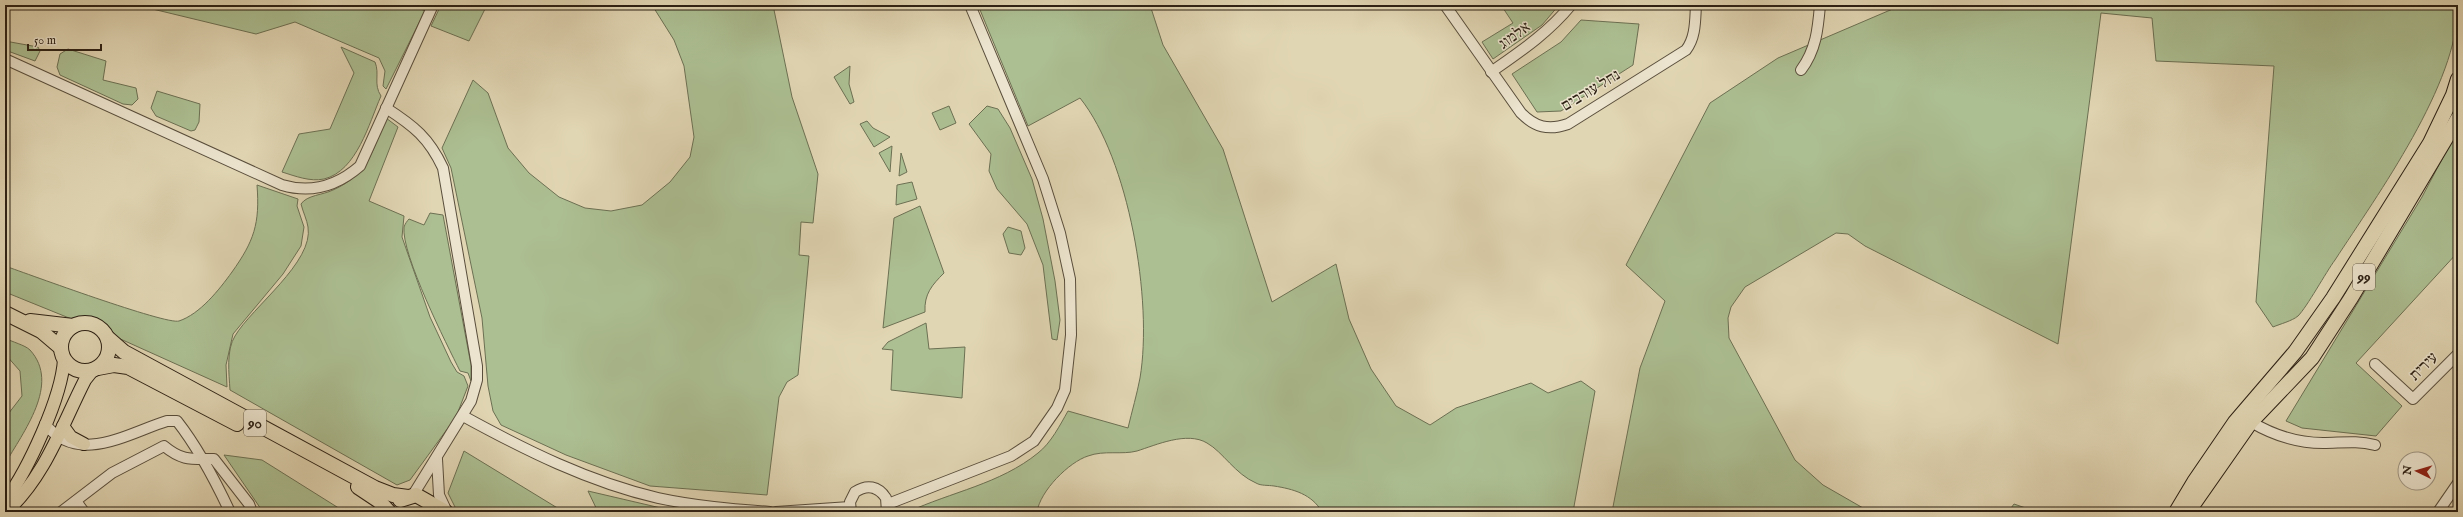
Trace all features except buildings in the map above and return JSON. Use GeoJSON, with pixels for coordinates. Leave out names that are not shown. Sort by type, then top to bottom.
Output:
{"type":"FeatureCollection","features":[{"type":"Feature","properties":{"kind":"highway","name":"99"},"geometry":{"type":"LineString","coordinates":[[2176,512],[2194,482],[2236,422],[2295,352],[2333,298],[2430,143],[2453,95],[2458,79]]}},
{"type":"Feature","properties":{"kind":"highway","name":"99"},"geometry":{"type":"LineString","coordinates":[[2188,512],[2251,422],[2312,358],[2352,298],[2458,118]]}},
{"type":"Feature","properties":{"kind":"highway","name":"90"},"geometry":{"type":"LineString","coordinates":[[5,313],[41,331],[77,370],[95,369],[114,365],[128,367],[359,487],[379,501],[389,512]]}},
{"type":"Feature","properties":{"kind":"highway","name":"90"},"geometry":{"type":"LineString","coordinates":[[19,319],[73,326],[83,322],[91,323],[104,331],[108,338],[124,352],[375,488],[393,495],[421,496],[447,512]]}},
{"type":"Feature","properties":{"kind":"highway"},"geometry":{"type":"LineString","coordinates":[[63,354],[64,334],[73,326]]}},
{"type":"Feature","properties":{"kind":"highway"},"geometry":{"type":"LineString","coordinates":[[95,369],[107,359],[109,353],[108,338]]}},
{"type":"Feature","properties":{"kind":"highway"},"geometry":{"type":"LineString","coordinates":[[394,512],[399,501],[410,496]]}},
{"type":"Feature","properties":{"kind":"main road"},"geometry":{"type":"LineString","coordinates":[[5,501],[20,478],[59,391],[63,354]]}},
{"type":"Feature","properties":{"kind":"main road"},"geometry":{"type":"LineString","coordinates":[[6,512],[17,502],[38,475],[85,380],[95,369]]}},
{"type":"Feature","properties":{"kind":"main road"},"geometry":{"type":"LineString","coordinates":[[60,431],[84,444]]}},
{"type":"Feature","properties":{"kind":"street"},"geometry":{"type":"LineString","coordinates":[[5,59],[271,181],[294,188],[318,188],[339,181],[360,166],[433,5]]}},
{"type":"Feature","properties":{"kind":"street"},"geometry":{"type":"LineString","coordinates":[[776,512],[850,510],[855,492],[865,487],[877,489],[882,492],[887,508],[1011,456],[1034,441],[1058,408],[1065,390],[1071,336],[1070,279],[1060,233],[1043,179],[970,5]]}},
{"type":"Feature","properties":{"kind":"street","name":"נחל עורבים"},"geometry":{"type":"LineString","coordinates":[[1445,5],[1520,113],[1530,122],[1541,127],[1556,128],[1568,124],[1686,50],[1691,43],[1694,32],[1696,5]]}},
{"type":"Feature","properties":{"kind":"street","name":"אלמוג"},"geometry":{"type":"LineString","coordinates":[[1491,72],[1539,39],[1556,23],[1571,5]]}},
{"type":"Feature","properties":{"kind":"street"},"geometry":{"type":"LineString","coordinates":[[1801,70],[1810,58],[1814,46],[1820,5]]}},
{"type":"Feature","properties":{"kind":"street"},"geometry":{"type":"LineString","coordinates":[[386,108],[413,126],[428,140],[443,168],[477,366],[475,391],[463,416],[437,459],[410,496]]}},
{"type":"Feature","properties":{"kind":"street","name":"עירית"},"geometry":{"type":"LineString","coordinates":[[2375,364],[2413,399],[2458,354]]}},
{"type":"Feature","properties":{"kind":"street"},"geometry":{"type":"LineString","coordinates":[[463,416],[545,458],[614,486],[658,498],[707,507],[770,512]]}},
{"type":"Feature","properties":{"kind":"street"},"geometry":{"type":"LineString","coordinates":[[84,444],[107,444],[140,430],[167,421],[177,422],[216,481],[230,512]]}},
{"type":"Feature","properties":{"kind":"street"},"geometry":{"type":"LineString","coordinates":[[2251,422],[2282,436],[2302,441],[2323,443],[2360,441],[2375,445]]}},
{"type":"Feature","properties":{"kind":"street"},"geometry":{"type":"LineString","coordinates":[[45,424],[60,431]]}},
{"type":"Feature","properties":{"kind":"street"},"geometry":{"type":"LineString","coordinates":[[61,512],[112,472],[164,446],[176,456],[187,459],[214,459],[249,504],[252,512]]}},
{"type":"Feature","properties":{"kind":"street"},"geometry":{"type":"LineString","coordinates":[[437,459],[439,495],[447,512]]}},
{"type":"Feature","properties":{"kind":"street"},"geometry":{"type":"LineString","coordinates":[[2438,512],[2458,483]]}},
{"type":"Feature","properties":{"kind":"street"},"geometry":{"type":"LineString","coordinates":[[76,501],[84,512]]}},
{"type":"Feature","properties":{"kind":"green space"},"geometry":{"type":"Polygon","coordinates":[[[136,5],[413,5],[425,11],[386,89],[383,86],[385,71],[379,58],[295,22],[256,34],[136,5]]]}},
{"type":"Feature","properties":{"kind":"green space"},"geometry":{"type":"Polygon","coordinates":[[[441,5],[487,5],[469,41],[431,26],[441,5]]]}},
{"type":"Feature","properties":{"kind":"green space"},"geometry":{"type":"Polygon","coordinates":[[[652,5],[773,5],[792,97],[818,174],[813,223],[801,222],[799,255],[809,256],[798,375],[787,382],[779,397],[767,495],[650,486],[566,455],[501,425],[493,411],[488,386],[482,318],[451,168],[442,148],[473,80],[488,93],[508,148],[529,173],[559,197],[585,208],[611,211],[642,205],[670,182],[690,157],[694,137],[684,66],[674,40],[652,5]]]}},
{"type":"Feature","properties":{"kind":"green space"},"geometry":{"type":"Polygon","coordinates":[[[978,5],[1150,5],[1163,45],[1223,149],[1272,302],[1336,264],[1349,319],[1371,369],[1396,406],[1430,425],[1456,408],[1531,383],[1548,393],[1581,381],[1595,391],[1573,512],[1420,512],[1402,507],[1392,512],[1322,512],[1313,501],[1301,493],[1281,487],[1260,485],[1249,479],[1235,469],[1213,447],[1207,443],[1190,438],[1172,440],[1137,451],[1100,453],[1080,459],[1056,478],[1044,495],[1037,512],[908,512],[992,480],[1023,464],[1043,449],[1055,434],[1068,411],[1128,428],[1140,378],[1143,346],[1143,310],[1140,272],[1124,193],[1112,157],[1097,124],[1080,98],[1028,126],[978,5]]]}},
{"type":"Feature","properties":{"kind":"green space"},"geometry":{"type":"Polygon","coordinates":[[[1501,5],[1559,5],[1542,25],[1493,59],[1482,42],[1513,23],[1501,5]]]}},
{"type":"Feature","properties":{"kind":"green space"},"geometry":{"type":"Polygon","coordinates":[[[1902,5],[2458,5],[2454,36],[2445,69],[2413,137],[2393,171],[2302,312],[2295,318],[2273,327],[2256,302],[2274,66],[2156,61],[2152,18],[2101,13],[2058,344],[1865,246],[1848,234],[1836,233],[1745,287],[1731,307],[1728,318],[1729,338],[1795,460],[1823,485],[1870,512],[1612,512],[1640,368],[1665,301],[1626,265],[1710,103],[1778,58],[1902,5]]]}},
{"type":"Feature","properties":{"kind":"green space"},"geometry":{"type":"Polygon","coordinates":[[[1581,20],[1639,24],[1633,65],[1561,111],[1537,112],[1512,74],[1561,42],[1581,20]]]}},
{"type":"Feature","properties":{"kind":"green space"},"geometry":{"type":"Polygon","coordinates":[[[5,41],[38,47],[40,51],[35,61],[5,50],[5,41]]]}},
{"type":"Feature","properties":{"kind":"green space"},"geometry":{"type":"Polygon","coordinates":[[[341,47],[375,62],[377,71],[377,87],[381,96],[360,145],[345,166],[335,174],[324,179],[313,180],[282,172],[299,134],[330,129],[354,73],[341,47]]]}},
{"type":"Feature","properties":{"kind":"green space"},"geometry":{"type":"Polygon","coordinates":[[[68,49],[106,61],[103,80],[136,88],[138,99],[132,105],[123,104],[60,75],[57,67],[60,54],[68,49]]]}},
{"type":"Feature","properties":{"kind":"green space"},"geometry":{"type":"Polygon","coordinates":[[[850,66],[849,84],[854,102],[850,104],[834,77],[850,66]]]}},
{"type":"Feature","properties":{"kind":"green space"},"geometry":{"type":"Polygon","coordinates":[[[157,91],[200,104],[199,122],[195,130],[191,131],[156,116],[151,108],[157,91]]]}},
{"type":"Feature","properties":{"kind":"green space"},"geometry":{"type":"Polygon","coordinates":[[[949,106],[956,123],[940,130],[932,113],[949,106]]]}},
{"type":"Feature","properties":{"kind":"green space"},"geometry":{"type":"Polygon","coordinates":[[[987,106],[998,109],[1010,128],[1032,179],[1043,219],[1055,281],[1060,320],[1057,340],[1052,339],[1043,265],[1027,224],[997,189],[989,171],[991,154],[969,124],[987,106]]]}},
{"type":"Feature","properties":{"kind":"green space"},"geometry":{"type":"Polygon","coordinates":[[[386,118],[398,127],[369,201],[404,216],[402,237],[430,317],[451,362],[457,372],[464,376],[468,386],[456,417],[410,480],[397,485],[230,390],[229,370],[230,348],[235,336],[243,324],[280,284],[302,255],[307,241],[308,227],[301,204],[311,197],[329,192],[345,184],[362,169],[373,151],[386,118]]]}},
{"type":"Feature","properties":{"kind":"green space"},"geometry":{"type":"Polygon","coordinates":[[[867,121],[873,128],[890,137],[874,147],[860,124],[867,121]]]}},
{"type":"Feature","properties":{"kind":"green space"},"geometry":{"type":"Polygon","coordinates":[[[2458,129],[2458,252],[2356,363],[2402,406],[2376,436],[2302,428],[2286,421],[2422,197],[2458,129]]]}},
{"type":"Feature","properties":{"kind":"green space"},"geometry":{"type":"Polygon","coordinates":[[[892,146],[890,172],[879,153],[892,146]]]}},
{"type":"Feature","properties":{"kind":"green space"},"geometry":{"type":"Polygon","coordinates":[[[901,153],[907,172],[899,176],[901,153]]]}},
{"type":"Feature","properties":{"kind":"green space"},"geometry":{"type":"Polygon","coordinates":[[[912,182],[917,199],[896,205],[897,185],[912,182]]]}},
{"type":"Feature","properties":{"kind":"green space"},"geometry":{"type":"Polygon","coordinates":[[[257,185],[298,199],[297,206],[304,227],[301,246],[283,274],[233,334],[226,365],[227,387],[116,337],[98,323],[74,320],[5,292],[5,266],[150,315],[179,321],[187,318],[202,307],[215,294],[246,251],[254,232],[256,221],[258,199],[257,185]]]}},
{"type":"Feature","properties":{"kind":"green space"},"geometry":{"type":"Polygon","coordinates":[[[920,206],[944,273],[927,295],[925,312],[883,328],[894,218],[920,206]]]}},
{"type":"Feature","properties":{"kind":"green space"},"geometry":{"type":"Polygon","coordinates":[[[430,213],[443,215],[471,365],[471,381],[468,373],[460,371],[436,321],[417,278],[405,240],[404,227],[408,220],[409,219],[424,225],[430,213]]]}},
{"type":"Feature","properties":{"kind":"green space"},"geometry":{"type":"Polygon","coordinates":[[[1008,227],[1021,231],[1025,248],[1021,255],[1009,253],[1003,234],[1008,227]]]}},
{"type":"Feature","properties":{"kind":"green space"},"geometry":{"type":"Polygon","coordinates":[[[926,323],[929,349],[965,347],[962,398],[891,390],[893,350],[882,349],[888,342],[926,323]]]}},
{"type":"Feature","properties":{"kind":"green space"},"geometry":{"type":"Polygon","coordinates":[[[5,338],[30,350],[39,363],[42,378],[36,408],[5,464],[5,418],[22,396],[20,371],[5,354],[5,338]]]}},
{"type":"Feature","properties":{"kind":"green space"},"geometry":{"type":"Polygon","coordinates":[[[464,451],[564,512],[461,512],[455,507],[448,493],[464,451]]]}},
{"type":"Feature","properties":{"kind":"green space"},"geometry":{"type":"Polygon","coordinates":[[[224,455],[262,460],[345,512],[263,512],[224,455]]]}},
{"type":"Feature","properties":{"kind":"green space"},"geometry":{"type":"Polygon","coordinates":[[[588,491],[678,512],[598,512],[588,491]]]}},
{"type":"Feature","properties":{"kind":"green space"},"geometry":{"type":"Polygon","coordinates":[[[2014,504],[2037,512],[2008,512],[2014,504]]]}}]}
